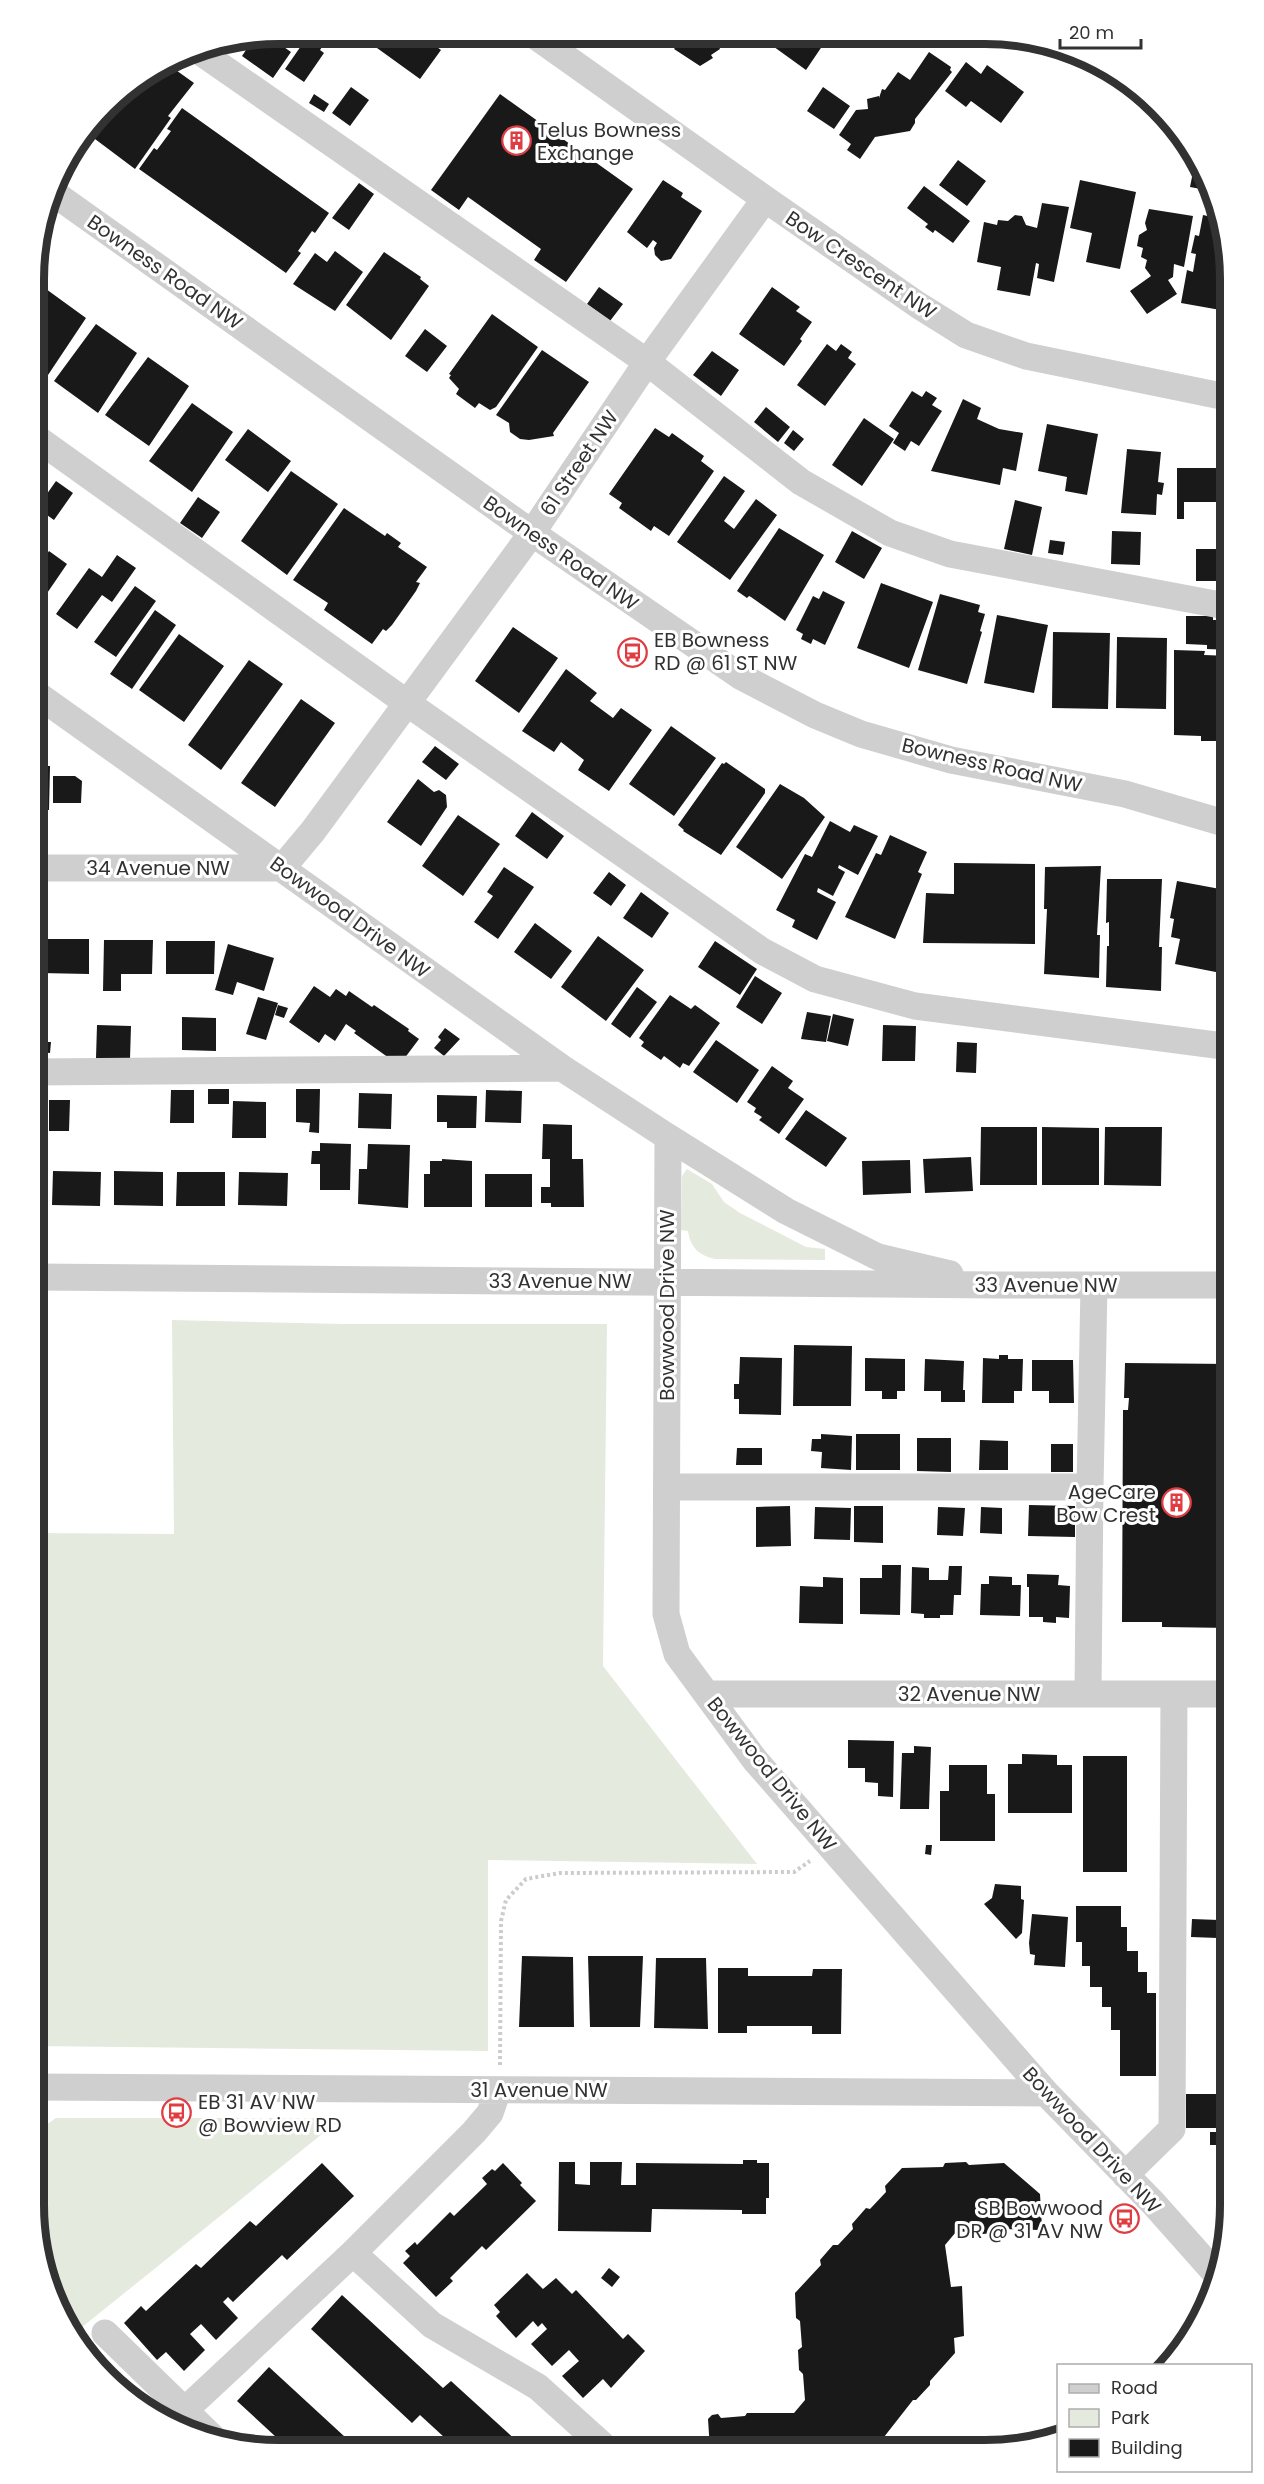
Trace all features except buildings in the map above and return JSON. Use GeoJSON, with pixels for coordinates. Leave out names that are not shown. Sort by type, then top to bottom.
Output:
{"type":"FeatureCollection","features":[{"type":"Feature","properties":{"kind":"street","name":"Bow Crescent NW"},"geometry":{"type":"LineString","coordinates":[[547,44],[765,199],[918,305],[966,335],[1026,357],[1220,396]]}},
{"type":"Feature","properties":{"kind":"street"},"geometry":{"type":"LineString","coordinates":[[205,55],[647,362],[801,482],[890,533],[950,554],[1220,605]]}},
{"type":"Feature","properties":{"kind":"street","name":"Bowness Road NW"},"geometry":{"type":"LineString","coordinates":[[58,196],[532,533],[740,676],[815,715],[861,734],[951,760],[1125,794],[1220,822]]}},
{"type":"Feature","properties":{"kind":"street","name":"61 Street NW"},"geometry":{"type":"LineString","coordinates":[[282,868],[313,831],[532,533],[647,362],[765,199]]}},
{"type":"Feature","properties":{"kind":"street"},"geometry":{"type":"LineString","coordinates":[[44,443],[407,703],[762,951],[816,979],[915,1006],[1220,1046]]}},
{"type":"Feature","properties":{"kind":"street","name":"Bowwood Drive NW"},"geometry":{"type":"LineString","coordinates":[[44,699],[562,1068],[786,1211],[878,1257],[998,1285]]}},
{"type":"Feature","properties":{"kind":"street","name":"34 Avenue NW"},"geometry":{"type":"LineString","coordinates":[[44,868],[282,868]]}},
{"type":"Feature","properties":{"kind":"street"},"geometry":{"type":"LineString","coordinates":[[44,1072],[562,1068]]}},
{"type":"Feature","properties":{"kind":"street","name":"Bowwood Drive NW"},"geometry":{"type":"LineString","coordinates":[[668,1137],[666,1614],[677,1654],[755,1760],[1046,2093],[1211,2269]]}},
{"type":"Feature","properties":{"kind":"street","name":"33 Avenue NW"},"geometry":{"type":"LineString","coordinates":[[44,1277],[1220,1285]]}},
{"type":"Feature","properties":{"kind":"street"},"geometry":{"type":"LineString","coordinates":[[1088,1693],[1094,1286]]}},
{"type":"Feature","properties":{"kind":"street"},"geometry":{"type":"LineString","coordinates":[[667,1487],[1090,1487]]}},
{"type":"Feature","properties":{"kind":"street","name":"32 Avenue NW"},"geometry":{"type":"LineString","coordinates":[[707,1694],[1220,1694]]}},
{"type":"Feature","properties":{"kind":"street"},"geometry":{"type":"LineString","coordinates":[[1125,2175],[1172,2129],[1174,1694]]}},
{"type":"Feature","properties":{"kind":"street","name":"31 Avenue NW"},"geometry":{"type":"LineString","coordinates":[[44,2087],[1046,2093]]}},
{"type":"Feature","properties":{"kind":"street"},"geometry":{"type":"LineString","coordinates":[[184,2411],[353,2253],[474,2132],[490,2114],[498,2090]]}},
{"type":"Feature","properties":{"kind":"street"},"geometry":{"type":"LineString","coordinates":[[353,2253],[432,2325],[538,2387],[597,2440]]}},
{"type":"Feature","properties":{"kind":"street"},"geometry":{"type":"LineString","coordinates":[[105,2333],[201,2427]]}},
{"type":"Feature","properties":{"kind":"path"},"geometry":{"type":"LineString","coordinates":[[498,2090],[501,1921],[506,1900],[526,1879],[560,1873],[794,1872],[831,1846]]}},
{"type":"Feature","properties":{"kind":"green space"},"geometry":{"type":"Polygon","coordinates":[[[687,1169],[712,1184],[724,1202],[740,1213],[806,1247],[825,1249],[825,1260],[715,1259],[704,1256],[693,1246],[688,1231],[681,1230],[682,1176],[687,1169]]]}},
{"type":"Feature","properties":{"kind":"green space"},"geometry":{"type":"Polygon","coordinates":[[[172,1320],[344,1324],[607,1324],[603,1666],[757,1864],[488,1860],[488,2051],[44,2046],[44,1533],[174,1534],[172,1320]]]}},
{"type":"Feature","properties":{"kind":"green space"},"geometry":{"type":"Polygon","coordinates":[[[56,2118],[342,2118],[79,2330],[61,2295],[48,2251],[44,2220],[44,2126],[56,2118]]]}},
{"type":"Feature","properties":{"kind":"place","name":"Telus Bowness Exchange"},"geometry":{"type":"Point","coordinates":[516,141]}},
{"type":"Feature","properties":{"kind":"place","name":"EB Bowness RD @ 61 ST NW"},"geometry":{"type":"Point","coordinates":[633,652]}},
{"type":"Feature","properties":{"kind":"place","name":"AgeCare Bow Crest"},"geometry":{"type":"Point","coordinates":[1177,1503]}},
{"type":"Feature","properties":{"kind":"place","name":"EB 31 AV NW @ Bowview RD"},"geometry":{"type":"Point","coordinates":[177,2113]}},
{"type":"Feature","properties":{"kind":"place","name":"SB Bowwood DR @ 31 AV NW"},"geometry":{"type":"Point","coordinates":[1124,2219]}}]}
